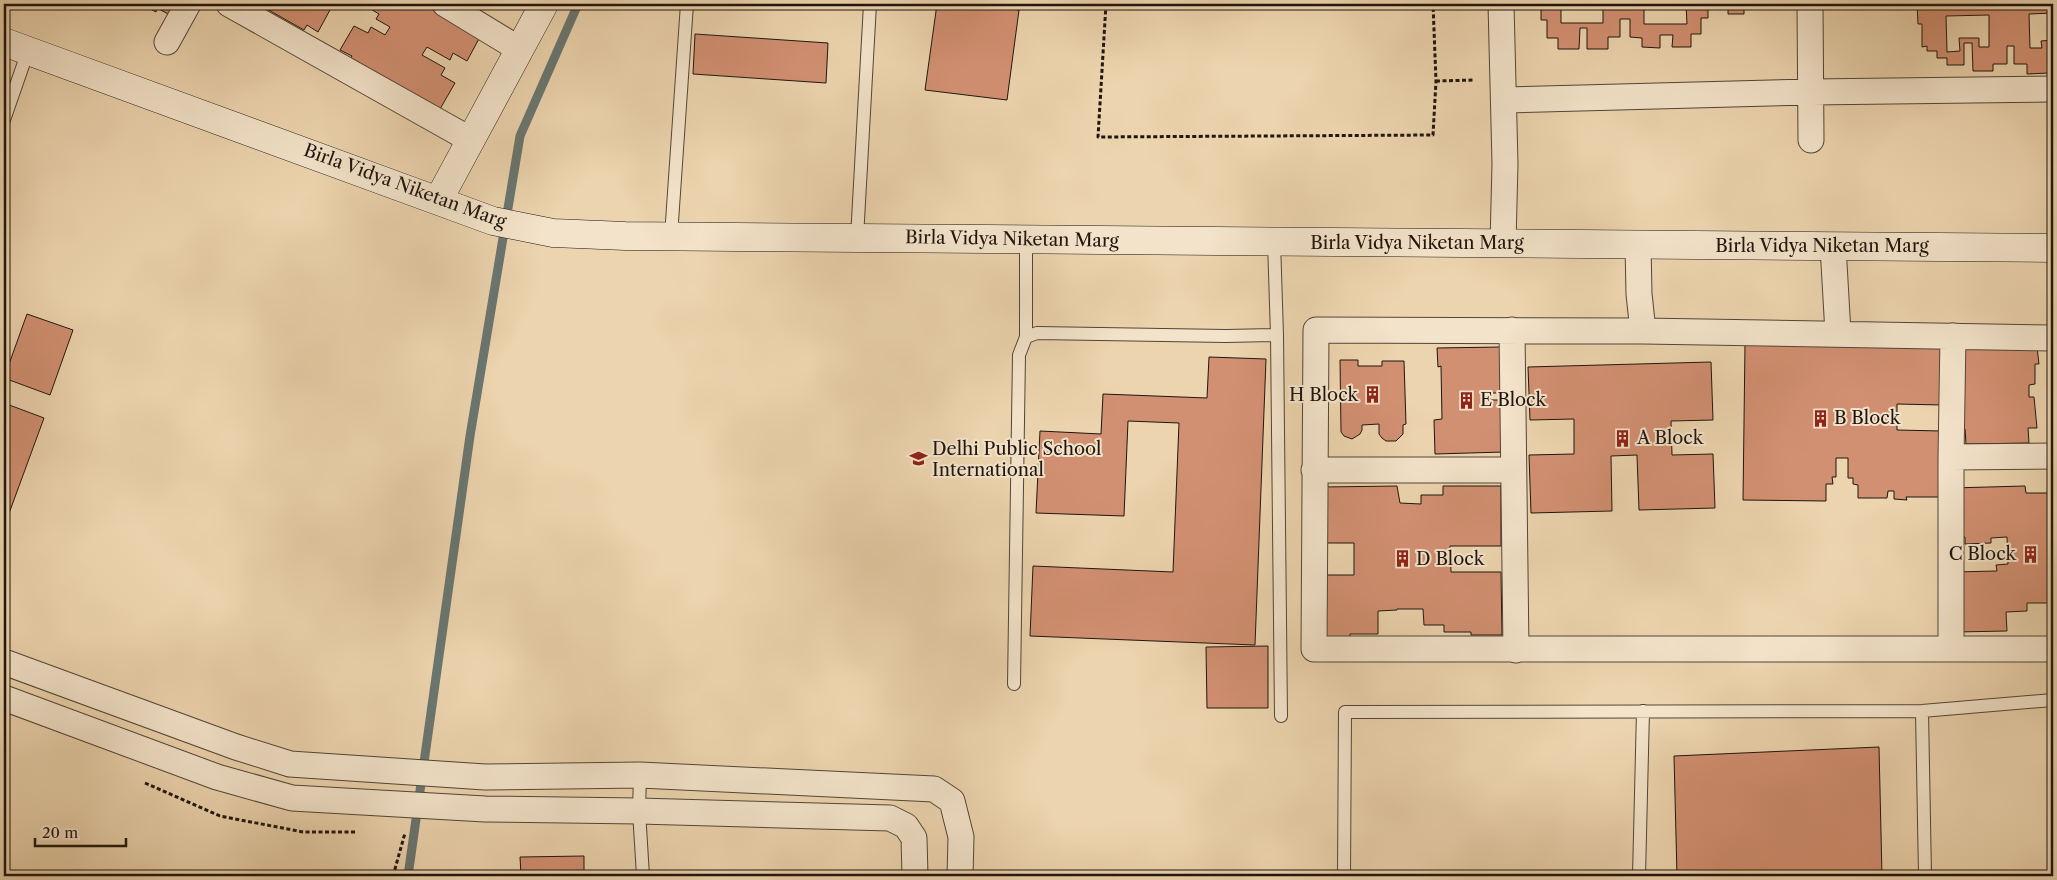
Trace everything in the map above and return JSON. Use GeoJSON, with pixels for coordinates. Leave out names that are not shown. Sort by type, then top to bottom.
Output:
{"type":"FeatureCollection","features":[{"type":"Feature","properties":{"kind":"street"},"geometry":{"type":"LineString","coordinates":[[167,42],[188,4]]}},
{"type":"Feature","properties":{"kind":"street"},"geometry":{"type":"LineString","coordinates":[[230,4],[471,140]]}},
{"type":"Feature","properties":{"kind":"street"},"geometry":{"type":"LineString","coordinates":[[445,4],[519,49]]}},
{"type":"Feature","properties":{"kind":"street"},"geometry":{"type":"LineString","coordinates":[[439,199],[544,4]]}},
{"type":"Feature","properties":{"kind":"street"},"geometry":{"type":"LineString","coordinates":[[1501,4],[1505,164],[1503,243]]}},
{"type":"Feature","properties":{"kind":"street"},"geometry":{"type":"LineString","coordinates":[[1810,4],[1811,140]]}},
{"type":"Feature","properties":{"kind":"street","name":"Birla Vidya Niketan Marg"},"geometry":{"type":"LineString","coordinates":[[16,46],[439,199],[493,221],[553,233],[856,238],[2053,248]]}},
{"type":"Feature","properties":{"kind":"street"},"geometry":{"type":"LineString","coordinates":[[1503,89],[1811,92],[2053,89]]}},
{"type":"Feature","properties":{"kind":"street"},"geometry":{"type":"LineString","coordinates":[[1638,245],[1639,294],[1643,330]]}},
{"type":"Feature","properties":{"kind":"street"},"geometry":{"type":"LineString","coordinates":[[1833,246],[1838,333]]}},
{"type":"Feature","properties":{"kind":"street"},"geometry":{"type":"LineString","coordinates":[[2053,338],[1643,330],[1316,330],[1314,649],[2053,648]]}},
{"type":"Feature","properties":{"kind":"street"},"geometry":{"type":"LineString","coordinates":[[1512,330],[1516,650]]}},
{"type":"Feature","properties":{"kind":"street"},"geometry":{"type":"LineString","coordinates":[[1951,648],[1953,336]]}},
{"type":"Feature","properties":{"kind":"street"},"geometry":{"type":"LineString","coordinates":[[1951,457],[2053,456]]}},
{"type":"Feature","properties":{"kind":"street"},"geometry":{"type":"LineString","coordinates":[[1314,470],[1513,470]]}},
{"type":"Feature","properties":{"kind":"street"},"geometry":{"type":"LineString","coordinates":[[4,662],[236,747],[290,764],[485,777],[640,775],[934,789],[952,801],[961,837],[960,876]]}},
{"type":"Feature","properties":{"kind":"street"},"geometry":{"type":"LineString","coordinates":[[4,698],[217,777],[292,798],[486,809],[890,818],[906,826],[914,838],[915,876]]}},
{"type":"Feature","properties":{"kind":"street"},"geometry":{"type":"LineString","coordinates":[[485,777],[486,809]]}},
{"type":"Feature","properties":{"kind":"lane"},"geometry":{"type":"LineString","coordinates":[[671,236],[687,4]]}},
{"type":"Feature","properties":{"kind":"lane"},"geometry":{"type":"LineString","coordinates":[[856,238],[870,4]]}},
{"type":"Feature","properties":{"kind":"lane"},"geometry":{"type":"LineString","coordinates":[[4,120],[16,46]]}},
{"type":"Feature","properties":{"kind":"lane"},"geometry":{"type":"LineString","coordinates":[[1014,684],[1019,355],[1026,337],[1026,239]]}},
{"type":"Feature","properties":{"kind":"lane"},"geometry":{"type":"LineString","coordinates":[[1274,242],[1277,335],[1281,716]]}},
{"type":"Feature","properties":{"kind":"lane"},"geometry":{"type":"LineString","coordinates":[[1026,337],[1037,333],[1277,335]]}},
{"type":"Feature","properties":{"kind":"lane"},"geometry":{"type":"LineString","coordinates":[[1344,876],[1345,712],[1922,711],[2053,700]]}},
{"type":"Feature","properties":{"kind":"lane"},"geometry":{"type":"LineString","coordinates":[[1639,876],[1642,711]]}},
{"type":"Feature","properties":{"kind":"lane"},"geometry":{"type":"LineString","coordinates":[[1922,711],[1925,876]]}},
{"type":"Feature","properties":{"kind":"lane"},"geometry":{"type":"LineString","coordinates":[[640,775],[639,811],[643,876]]}},
{"type":"Feature","properties":{"kind":"path"},"geometry":{"type":"LineString","coordinates":[[1106,4],[1098,137],[1433,135],[1436,81],[1433,4]]}},
{"type":"Feature","properties":{"kind":"path"},"geometry":{"type":"LineString","coordinates":[[1436,81],[1503,89]]}},
{"type":"Feature","properties":{"kind":"building"},"geometry":{"type":"Polygon","coordinates":[[[141,4],[175,4],[170,15],[157,8],[156,12],[141,4]]]}},
{"type":"Feature","properties":{"kind":"building"},"geometry":{"type":"Polygon","coordinates":[[[258,4],[323,4],[331,8],[318,32],[307,25],[304,30],[258,4]]]}},
{"type":"Feature","properties":{"kind":"building"},"geometry":{"type":"Polygon","coordinates":[[[364,4],[431,4],[471,26],[481,35],[467,61],[453,53],[450,60],[427,47],[422,55],[445,68],[441,75],[455,83],[440,109],[350,59],[352,56],[340,50],[354,26],[368,33],[371,27],[385,35],[390,27],[376,19],[379,14],[364,4]]]}},
{"type":"Feature","properties":{"kind":"building"},"geometry":{"type":"Polygon","coordinates":[[[937,4],[973,4],[1019,10],[1007,100],[925,90],[937,4]]]}},
{"type":"Feature","properties":{"kind":"building"},"geometry":{"type":"Polygon","coordinates":[[[1541,4],[1561,4],[1561,23],[1603,23],[1603,4],[1644,4],[1644,24],[1687,24],[1686,4],[1708,4],[1708,18],[1701,18],[1701,34],[1691,34],[1691,47],[1672,47],[1673,35],[1660,35],[1660,48],[1642,47],[1642,38],[1630,37],[1630,19],[1620,19],[1620,37],[1608,37],[1608,49],[1587,49],[1587,28],[1580,28],[1579,49],[1558,49],[1558,38],[1547,38],[1547,20],[1541,20],[1541,4]]]}},
{"type":"Feature","properties":{"kind":"building"},"geometry":{"type":"Polygon","coordinates":[[[1725,4],[1744,4],[1744,14],[1728,14],[1728,7],[1725,7],[1725,4]]]}},
{"type":"Feature","properties":{"kind":"building"},"geometry":{"type":"Polygon","coordinates":[[[1917,4],[2007,4],[2007,9],[2013,9],[2013,4],[2053,4],[2053,13],[2029,14],[2030,48],[2042,48],[2041,41],[2053,40],[2053,43],[2049,43],[2049,73],[2027,74],[2027,64],[2014,64],[2014,46],[2007,46],[2007,64],[1993,64],[1993,71],[1973,71],[1972,43],[1964,43],[1964,65],[1947,65],[1947,58],[1937,58],[1937,51],[1927,51],[1927,46],[1922,47],[1922,24],[1918,24],[1917,4]],[[1989,15],[1946,16],[1947,52],[1960,51],[1959,38],[1979,38],[1979,47],[1989,47],[1989,15]]]}},
{"type":"Feature","properties":{"kind":"building"},"geometry":{"type":"Polygon","coordinates":[[[695,34],[828,43],[826,83],[693,74],[695,34]]]}},
{"type":"Feature","properties":{"kind":"building"},"geometry":{"type":"Polygon","coordinates":[[[27,314],[73,330],[50,395],[4,378],[27,314]]]}},
{"type":"Feature","properties":{"kind":"building","name":"B Block"},"geometry":{"type":"Polygon","coordinates":[[[1745,344],[1942,347],[1942,405],[1897,404],[1897,430],[1941,431],[1941,497],[1906,497],[1907,500],[1894,499],[1894,491],[1888,491],[1887,498],[1858,498],[1858,485],[1853,484],[1853,478],[1848,478],[1848,458],[1836,458],[1836,477],[1832,477],[1833,484],[1826,484],[1826,501],[1743,500],[1745,344]]]}},
{"type":"Feature","properties":{"kind":"building"},"geometry":{"type":"Polygon","coordinates":[[[1956,345],[2037,347],[2039,364],[2035,364],[2035,384],[2029,385],[2029,397],[2034,397],[2037,428],[2028,428],[2029,443],[1966,444],[1965,429],[1962,429],[1956,345]]]}},
{"type":"Feature","properties":{"kind":"building","name":"E Block"},"geometry":{"type":"Polygon","coordinates":[[[1500,347],[1501,393],[1490,393],[1490,400],[1503,400],[1504,452],[1435,454],[1434,420],[1442,419],[1441,366],[1438,367],[1437,348],[1500,347]]]}},
{"type":"Feature","properties":{"kind":"building"},"geometry":{"type":"Polygon","coordinates":[[[1209,357],[1266,359],[1255,645],[1030,636],[1033,566],[1173,572],[1179,423],[1128,421],[1124,516],[1036,513],[1040,431],[1101,434],[1103,394],[1207,398],[1209,357]]]}},
{"type":"Feature","properties":{"kind":"building","name":"H Block"},"geometry":{"type":"Polygon","coordinates":[[[1340,360],[1358,360],[1358,366],[1382,366],[1382,361],[1404,361],[1406,424],[1403,425],[1403,434],[1396,441],[1386,441],[1382,438],[1379,434],[1379,424],[1362,425],[1360,434],[1352,439],[1344,436],[1341,432],[1340,360]]]}},
{"type":"Feature","properties":{"kind":"building","name":"A Block"},"geometry":{"type":"Polygon","coordinates":[[[1711,362],[1713,420],[1671,421],[1672,455],[1713,454],[1715,508],[1639,510],[1637,455],[1611,456],[1612,511],[1531,513],[1529,455],[1574,454],[1574,419],[1530,420],[1528,367],[1711,362]]]}},
{"type":"Feature","properties":{"kind":"building"},"geometry":{"type":"Polygon","coordinates":[[[4,403],[44,418],[4,527],[4,403]]]}},
{"type":"Feature","properties":{"kind":"building","name":"D Block"},"geometry":{"type":"Polygon","coordinates":[[[1397,486],[1400,503],[1421,504],[1421,495],[1443,495],[1443,486],[1501,486],[1501,546],[1450,546],[1451,572],[1501,572],[1502,635],[1471,635],[1471,632],[1444,632],[1444,625],[1424,625],[1423,609],[1397,609],[1378,611],[1378,634],[1350,634],[1350,637],[1323,637],[1323,575],[1354,575],[1354,543],[1323,543],[1322,487],[1397,486]]]}},
{"type":"Feature","properties":{"kind":"building","name":"C Block"},"geometry":{"type":"Polygon","coordinates":[[[2025,486],[2026,493],[2053,493],[2053,617],[2052,603],[2027,603],[2027,611],[2006,612],[2007,631],[1956,632],[1954,572],[1997,571],[1996,565],[2008,564],[2007,537],[1991,538],[1991,543],[1965,544],[1965,537],[1959,537],[1951,488],[2025,486]]]}},
{"type":"Feature","properties":{"kind":"building"},"geometry":{"type":"Polygon","coordinates":[[[1268,646],[1268,708],[1207,708],[1206,647],[1268,646]]]}},
{"type":"Feature","properties":{"kind":"building"},"geometry":{"type":"Polygon","coordinates":[[[1879,747],[1882,876],[1677,876],[1674,756],[1879,747]]]}},
{"type":"Feature","properties":{"kind":"building"},"geometry":{"type":"Polygon","coordinates":[[[584,856],[584,876],[498,876],[521,875],[520,857],[584,856]]]}},
{"type":"Feature","properties":{"kind":"waterway"},"geometry":{"type":"LineString","coordinates":[[408,876],[470,436],[520,136],[578,4]]}},
{"type":"Feature","properties":{"kind":"place","name":"H Block"},"geometry":{"type":"Point","coordinates":[1372,395]}},
{"type":"Feature","properties":{"kind":"place","name":"E Block"},"geometry":{"type":"Point","coordinates":[1466,400]}},
{"type":"Feature","properties":{"kind":"place","name":"B Block"},"geometry":{"type":"Point","coordinates":[1820,418]}},
{"type":"Feature","properties":{"kind":"place","name":"A Block"},"geometry":{"type":"Point","coordinates":[1623,438]}},
{"type":"Feature","properties":{"kind":"place","name":"Delhi Public School International"},"geometry":{"type":"Point","coordinates":[918,459]}},
{"type":"Feature","properties":{"kind":"place","name":"C Block"},"geometry":{"type":"Point","coordinates":[2030,554]}},
{"type":"Feature","properties":{"kind":"place","name":"D Block"},"geometry":{"type":"Point","coordinates":[1402,559]}}]}
